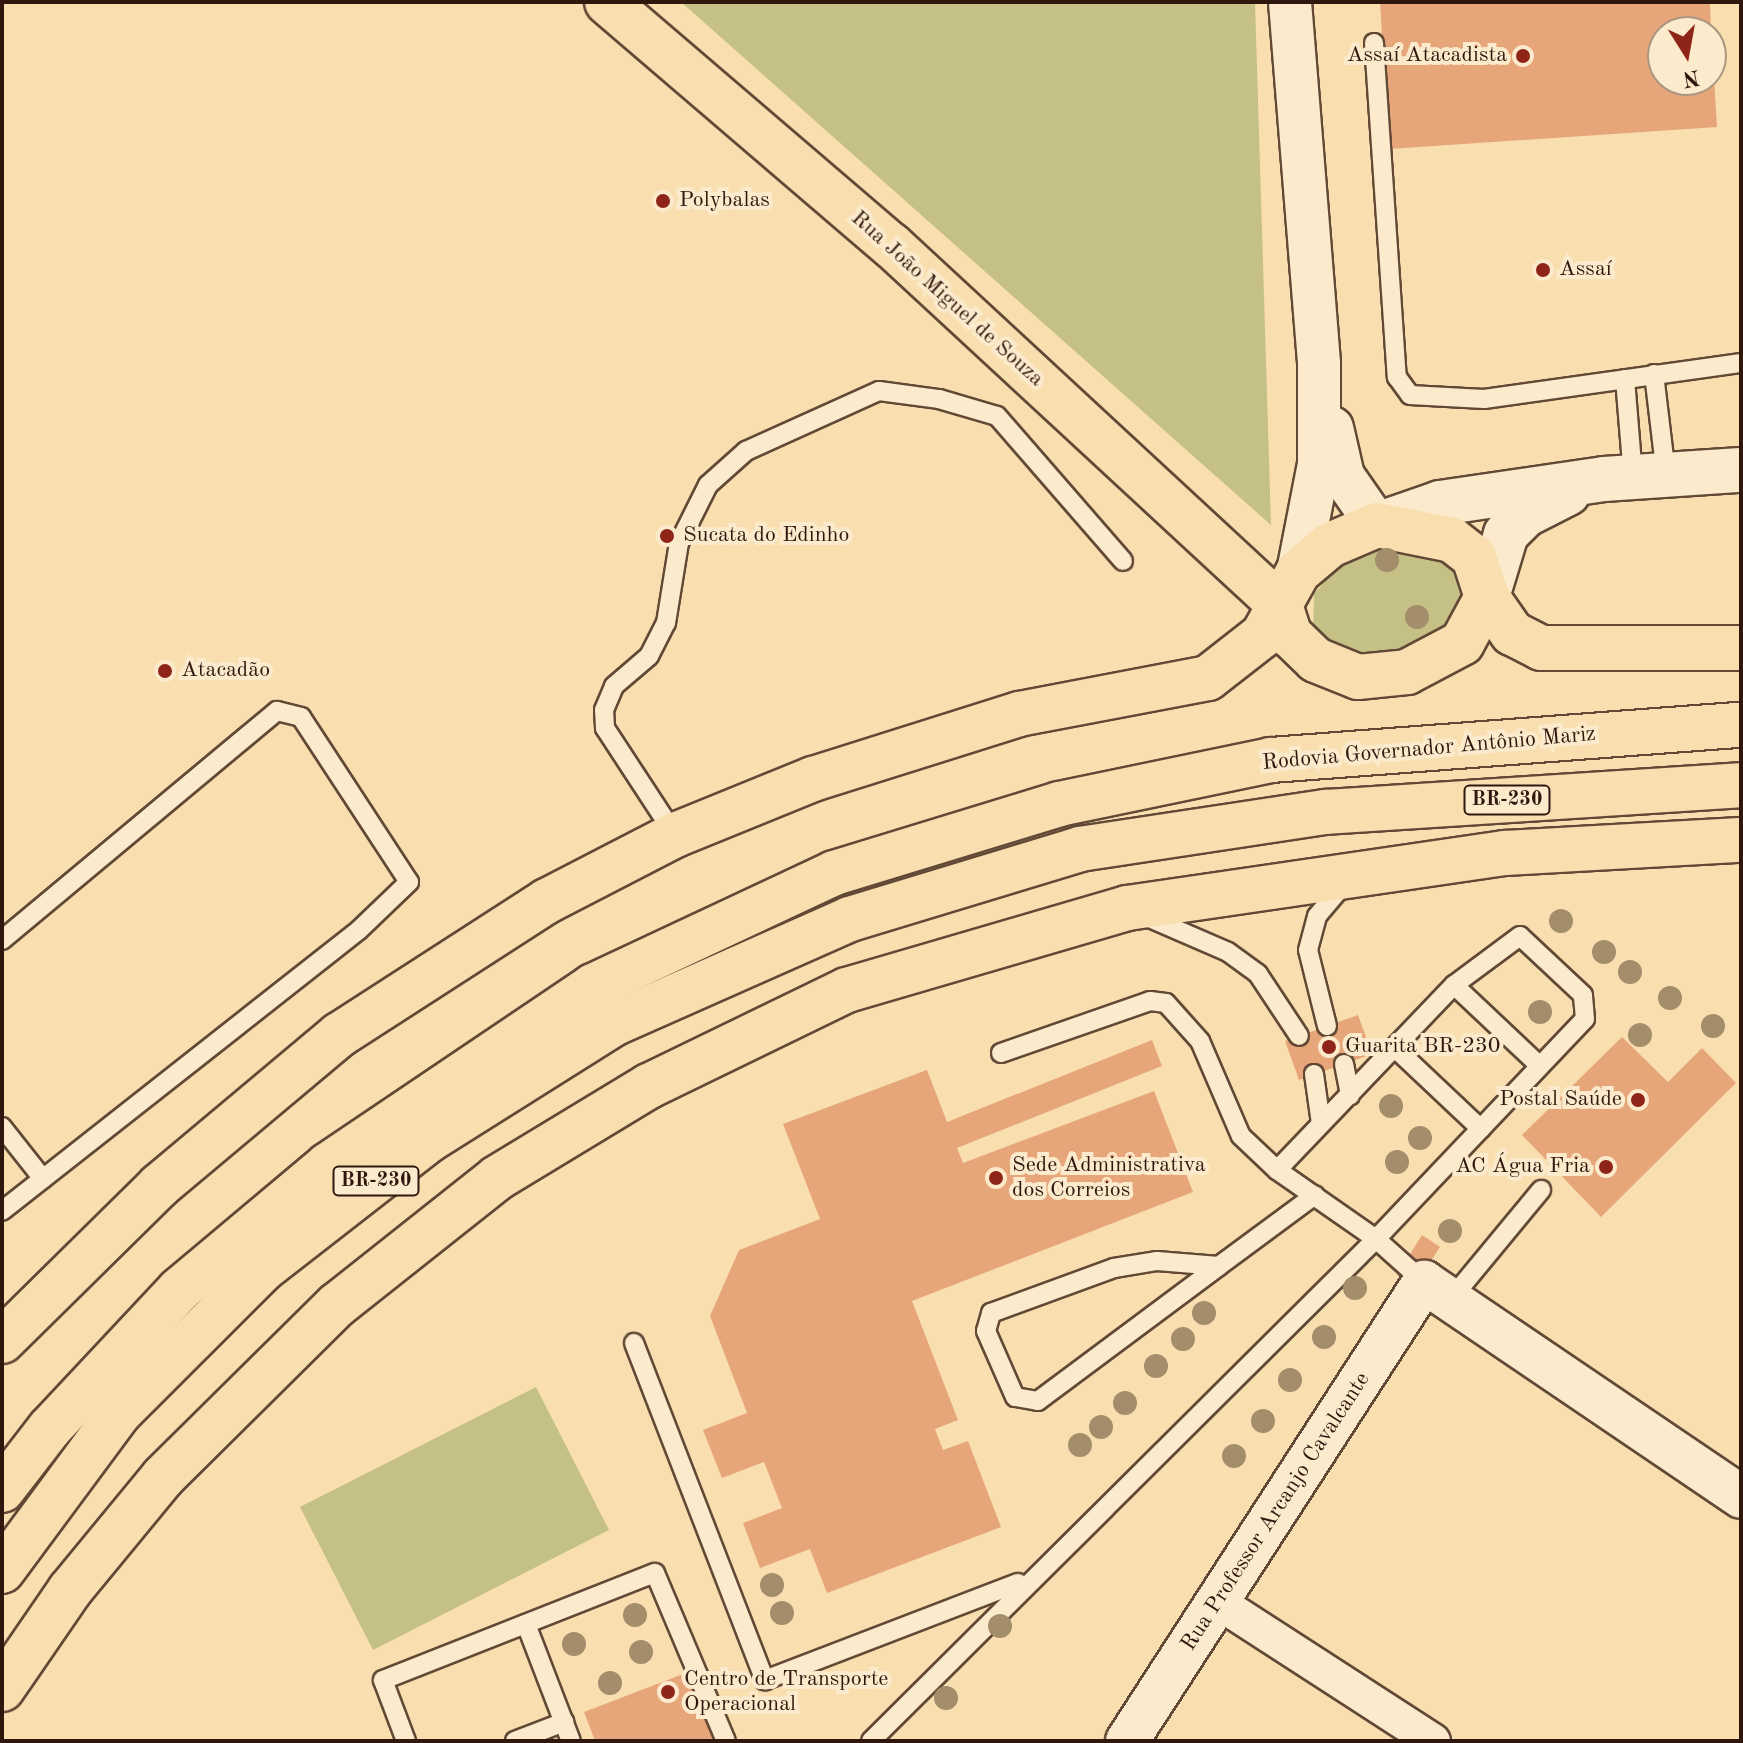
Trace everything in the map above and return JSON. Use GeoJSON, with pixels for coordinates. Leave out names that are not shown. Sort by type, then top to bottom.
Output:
{"type":"FeatureCollection","features":[{"type":"Feature","properties":{"kind":"main road","name":"Rua João Miguel de Souza"},"geometry":{"type":"LineString","coordinates":[[607,2],[1289,588]]}},
{"type":"Feature","properties":{"kind":"main road"},"geometry":{"type":"LineString","coordinates":[[2,1341],[159,1186],[339,1035],[446,960],[675,835],[813,779],[1019,714],[1208,678],[1263,635],[1289,588],[1330,545],[1440,503],[1634,477],[1741,470]]}},
{"type":"Feature","properties":{"kind":"main road"},"geometry":{"type":"LineString","coordinates":[[1289,588],[1290,635],[1316,660],[1358,677],[1407,672],[1437,659],[1462,643],[1487,597],[1495,556],[1525,515],[1634,477]]}},
{"type":"Feature","properties":{"kind":"main road"},"geometry":{"type":"LineString","coordinates":[[1377,525],[1452,540],[1474,557],[1487,597],[1512,633],[1541,648],[1741,648]]}},
{"type":"Feature","properties":{"kind":"main road"},"geometry":{"type":"LineString","coordinates":[[1607,734],[1741,707]]}},
{"type":"Feature","properties":{"kind":"main road","name":"Rodovia Governador Antônio Mariz"},"geometry":{"type":"LineString","coordinates":[[2,1490],[179,1290],[417,1100],[593,986],[834,873],[1059,804],[1271,760],[1741,725]]}},
{"type":"Feature","properties":{"kind":"main road","name":"BR-230"},"geometry":{"type":"LineString","coordinates":[[2,1571],[119,1413],[262,1270],[429,1140],[613,1024],[850,919],[1080,849],[1274,817],[1741,785]]}},
{"type":"Feature","properties":{"kind":"main road"},"geometry":{"type":"LineString","coordinates":[[1656,790],[1741,792]]}},
{"type":"Feature","properties":{"kind":"main road"},"geometry":{"type":"LineString","coordinates":[[2,1689],[70,1590],[163,1477],[337,1305],[497,1178],[649,1086],[847,990],[1127,908],[1505,853],[1741,840]]}},
{"type":"Feature","properties":{"kind":"street"},"geometry":{"type":"LineString","coordinates":[[1289,588],[1319,464],[1319,364],[1290,2]]}},
{"type":"Feature","properties":{"kind":"street"},"geometry":{"type":"LineString","coordinates":[[1319,364],[1343,476],[1377,525]]}},
{"type":"Feature","properties":{"kind":"street"},"geometry":{"type":"LineString","coordinates":[[1437,1291],[1741,1497]]}},
{"type":"Feature","properties":{"kind":"street","name":"Rua Professor Arcanjo Cavalcante"},"geometry":{"type":"LineString","coordinates":[[1127,1741],[1218,1602],[1437,1291]]}},
{"type":"Feature","properties":{"kind":"street"},"geometry":{"type":"LineString","coordinates":[[1218,1602],[1433,1741]]}},
{"type":"Feature","properties":{"kind":"lane"},"geometry":{"type":"LineString","coordinates":[[1374,43],[1397,377],[1403,386],[1429,401],[1741,363]]}},
{"type":"Feature","properties":{"kind":"lane"},"geometry":{"type":"LineString","coordinates":[[1634,477],[1654,374]]}},
{"type":"Feature","properties":{"kind":"lane"},"geometry":{"type":"LineString","coordinates":[[1625,379],[1634,477]]}},
{"type":"Feature","properties":{"kind":"lane"},"geometry":{"type":"LineString","coordinates":[[675,835],[605,728],[604,710],[614,686],[649,656],[666,623],[679,543],[708,485],[746,451],[879,391],[939,399],[997,416],[1123,561]]}},
{"type":"Feature","properties":{"kind":"lane"},"geometry":{"type":"LineString","coordinates":[[2,940],[277,711],[301,717],[409,882],[359,930],[2,1211]]}},
{"type":"Feature","properties":{"kind":"lane"},"geometry":{"type":"LineString","coordinates":[[1327,1026],[1315,994],[1308,950],[1317,916],[1353,874]]}},
{"type":"Feature","properties":{"kind":"lane"},"geometry":{"type":"LineString","coordinates":[[1127,908],[1228,952],[1283,1006],[1299,1036]]}},
{"type":"Feature","properties":{"kind":"lane"},"geometry":{"type":"LineString","coordinates":[[871,1741],[1025,1580],[1376,1239],[1585,1019],[1587,1002],[1530,942],[1508,938],[1454,985],[1277,1170]]}},
{"type":"Feature","properties":{"kind":"lane"},"geometry":{"type":"LineString","coordinates":[[1454,985],[1540,1066]]}},
{"type":"Feature","properties":{"kind":"lane"},"geometry":{"type":"LineString","coordinates":[[1283,1006],[1315,994]]}},
{"type":"Feature","properties":{"kind":"lane"},"geometry":{"type":"LineString","coordinates":[[1001,1053],[1150,1001],[1166,1003],[1200,1041],[1241,1136],[1277,1170],[1376,1239],[1437,1291],[1541,1190]]}},
{"type":"Feature","properties":{"kind":"lane"},"geometry":{"type":"LineString","coordinates":[[1395,1048],[1481,1129]]}},
{"type":"Feature","properties":{"kind":"lane"},"geometry":{"type":"LineString","coordinates":[[1344,1064],[1350,1095]]}},
{"type":"Feature","properties":{"kind":"lane"},"geometry":{"type":"LineString","coordinates":[[1314,1074],[1321,1124]]}},
{"type":"Feature","properties":{"kind":"lane"},"geometry":{"type":"LineString","coordinates":[[2,1127],[43,1179]]}},
{"type":"Feature","properties":{"kind":"lane"},"geometry":{"type":"LineString","coordinates":[[1219,1266],[1157,1261],[1114,1268],[991,1313],[986,1331],[1015,1397],[1038,1401],[1315,1195]]}},
{"type":"Feature","properties":{"kind":"lane"},"geometry":{"type":"LineString","coordinates":[[634,1343],[765,1680],[1025,1580]]}},
{"type":"Feature","properties":{"kind":"lane"},"geometry":{"type":"LineString","coordinates":[[406,1741],[383,1680],[655,1573],[726,1741]]}},
{"type":"Feature","properties":{"kind":"lane"},"geometry":{"type":"LineString","coordinates":[[526,1624],[571,1741]]}},
{"type":"Feature","properties":{"kind":"lane"},"geometry":{"type":"LineString","coordinates":[[515,1741],[564,1722]]}},
{"type":"Feature","properties":{"kind":"shaded area"},"geometry":{"type":"Polygon","coordinates":[[[681,2],[1255,2],[1271,525],[681,2]]]}},
{"type":"Feature","properties":{"kind":"shaded area"},"geometry":{"type":"Polygon","coordinates":[[[1385,546],[1451,561],[1467,590],[1447,635],[1395,658],[1334,655],[1313,628],[1314,594],[1339,565],[1385,546]]]}},
{"type":"Feature","properties":{"kind":"shaded area"},"geometry":{"type":"Polygon","coordinates":[[[536,1387],[609,1530],[373,1650],[300,1507],[536,1387]]]}},
{"type":"Feature","properties":{"kind":"building","name":"Assaí Atacadista"},"geometry":{"type":"Polygon","coordinates":[[[1380,2],[1710,2],[1710,16],[1647,16],[1647,96],[1715,96],[1717,127],[1389,149],[1380,2]]]}},
{"type":"Feature","properties":{"kind":"building","name":"Guarita BR-230"},"geometry":{"type":"Polygon","coordinates":[[[1358,1015],[1372,1054],[1299,1080],[1285,1041],[1358,1015]]]}},
{"type":"Feature","properties":{"kind":"building","name":"Postal Saúde"},"geometry":{"type":"Polygon","coordinates":[[[1622,1037],[1668,1082],[1702,1048],[1736,1083],[1601,1217],[1522,1135],[1622,1037]]]}},
{"type":"Feature","properties":{"kind":"building"},"geometry":{"type":"Polygon","coordinates":[[[1152,1040],[1162,1066],[957,1148],[963,1163],[1154,1091],[1193,1192],[912,1301],[958,1420],[935,1429],[943,1450],[968,1441],[1001,1527],[827,1593],[810,1549],[760,1568],[743,1523],[782,1508],[764,1462],[722,1478],[703,1430],[747,1413],[710,1316],[739,1250],[820,1219],[783,1124],[927,1070],[947,1122],[1152,1040]]]}},
{"type":"Feature","properties":{"kind":"building"},"geometry":{"type":"Polygon","coordinates":[[[1422,1235],[1440,1247],[1415,1286],[1397,1275],[1422,1235]]]}},
{"type":"Feature","properties":{"kind":"building","name":"Centro de Transporte Operacional"},"geometry":{"type":"Polygon","coordinates":[[[691,1671],[718,1741],[595,1741],[584,1712],[691,1671]]]}},
{"type":"Feature","properties":{"kind":"place","name":"Assaí Atacadista"},"geometry":{"type":"Point","coordinates":[1523,56]}},
{"type":"Feature","properties":{"kind":"place","name":"Polybalas"},"geometry":{"type":"Point","coordinates":[663,201]}},
{"type":"Feature","properties":{"kind":"place","name":"Assaí"},"geometry":{"type":"Point","coordinates":[1543,270]}},
{"type":"Feature","properties":{"kind":"place","name":"Sucata do Edinho"},"geometry":{"type":"Point","coordinates":[667,536]}},
{"type":"Feature","properties":{"kind":"place","name":"Atacadão"},"geometry":{"type":"Point","coordinates":[165,671]}},
{"type":"Feature","properties":{"kind":"place","name":"Guarita BR-230"},"geometry":{"type":"Point","coordinates":[1329,1047]}},
{"type":"Feature","properties":{"kind":"place","name":"Postal Saúde"},"geometry":{"type":"Point","coordinates":[1638,1100]}},
{"type":"Feature","properties":{"kind":"place","name":"AC Água Fria"},"geometry":{"type":"Point","coordinates":[1606,1167]}},
{"type":"Feature","properties":{"kind":"place","name":"Sede Administrativa dos Correios"},"geometry":{"type":"Point","coordinates":[996,1178]}},
{"type":"Feature","properties":{"kind":"place","name":"Centro de Transporte Operacional"},"geometry":{"type":"Point","coordinates":[668,1692]}}]}
